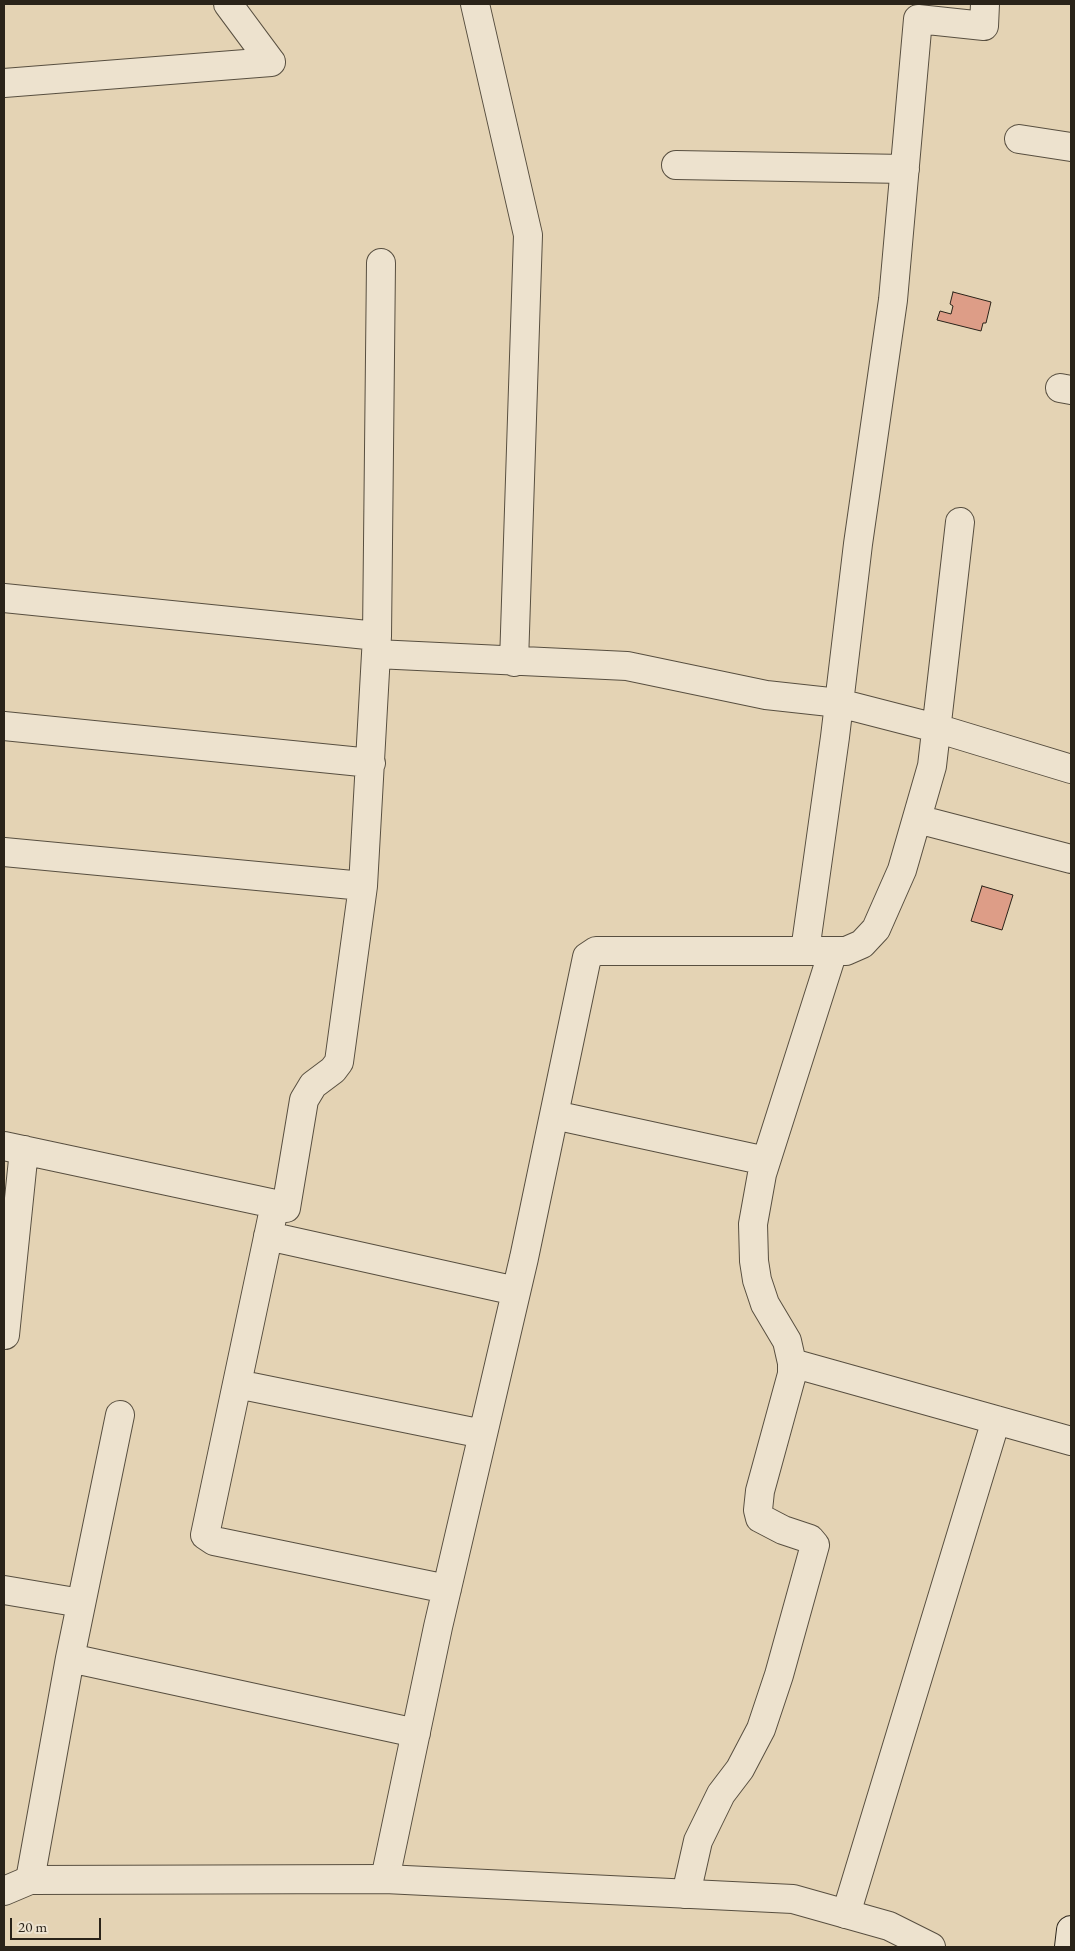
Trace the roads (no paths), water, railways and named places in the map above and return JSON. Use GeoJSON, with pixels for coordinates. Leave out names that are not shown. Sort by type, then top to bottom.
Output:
{"type":"FeatureCollection","features":[{"type":"Feature","properties":{"kind":"street"},"geometry":{"type":"LineString","coordinates":[[4,83],[271,62],[228,4]]}},
{"type":"Feature","properties":{"kind":"street"},"geometry":{"type":"LineString","coordinates":[[475,4],[528,235],[514,662]]}},
{"type":"Feature","properties":{"kind":"street"},"geometry":{"type":"LineString","coordinates":[[805,951],[839,703],[858,544],[894,300],[918,19],[984,26],[985,4]]}},
{"type":"Feature","properties":{"kind":"street"},"geometry":{"type":"LineString","coordinates":[[1019,139],[1071,147]]}},
{"type":"Feature","properties":{"kind":"street"},"geometry":{"type":"LineString","coordinates":[[676,165],[905,169]]}},
{"type":"Feature","properties":{"kind":"street"},"geometry":{"type":"LineString","coordinates":[[5,1335],[14,1148],[275,1204],[286,1208],[304,1100],[312,1085],[333,1070],[339,1062],[364,886],[371,763],[377,645],[381,263]]}},
{"type":"Feature","properties":{"kind":"street"},"geometry":{"type":"LineString","coordinates":[[385,1879],[447,1589],[516,1291],[587,956],[596,951],[846,951],[862,944],[876,929],[902,870],[932,766],[960,522]]}},
{"type":"Feature","properties":{"kind":"street"},"geometry":{"type":"LineString","coordinates":[[4,598],[514,662],[627,666],[766,695],[839,703],[936,728],[1071,769]]}},
{"type":"Feature","properties":{"kind":"street"},"geometry":{"type":"LineString","coordinates":[[4,726],[371,763]]}},
{"type":"Feature","properties":{"kind":"street"},"geometry":{"type":"LineString","coordinates":[[917,819],[1071,859]]}},
{"type":"Feature","properties":{"kind":"street"},"geometry":{"type":"LineString","coordinates":[[4,852],[364,886]]}},
{"type":"Feature","properties":{"kind":"street"},"geometry":{"type":"LineString","coordinates":[[686,1894],[698,1841],[721,1794],[740,1769],[761,1729],[815,1545],[810,1539],[772,1525],[760,1518],[758,1510],[760,1491],[792,1374],[792,1363],[787,1342],[765,1304],[754,1261],[753,1224],[766,1161],[833,951]]}},
{"type":"Feature","properties":{"kind":"street"},"geometry":{"type":"LineString","coordinates":[[554,1115],[766,1161]]}},
{"type":"Feature","properties":{"kind":"street"},"geometry":{"type":"LineString","coordinates":[[275,1204],[205,1535],[214,1541],[447,1589]]}},
{"type":"Feature","properties":{"kind":"street"},"geometry":{"type":"LineString","coordinates":[[268,1236],[516,1291]]}},
{"type":"Feature","properties":{"kind":"street"},"geometry":{"type":"LineString","coordinates":[[792,1363],[1071,1441]]}},
{"type":"Feature","properties":{"kind":"street"},"geometry":{"type":"LineString","coordinates":[[237,1384],[483,1434]]}},
{"type":"Feature","properties":{"kind":"street"},"geometry":{"type":"LineString","coordinates":[[30,1880],[70,1658],[120,1415]]}},
{"type":"Feature","properties":{"kind":"street"},"geometry":{"type":"LineString","coordinates":[[846,1914],[996,1420]]}},
{"type":"Feature","properties":{"kind":"street"},"geometry":{"type":"LineString","coordinates":[[4,1590],[81,1604]]}},
{"type":"Feature","properties":{"kind":"street"},"geometry":{"type":"LineString","coordinates":[[70,1658],[416,1733]]}},
{"type":"Feature","properties":{"kind":"street"},"geometry":{"type":"LineString","coordinates":[[4,1891],[30,1880],[385,1879],[793,1899],[889,1926],[931,1947]]}},
{"type":"Feature","properties":{"kind":"street"},"geometry":{"type":"LineString","coordinates":[[1068,1947],[1071,1930]]}}]}
